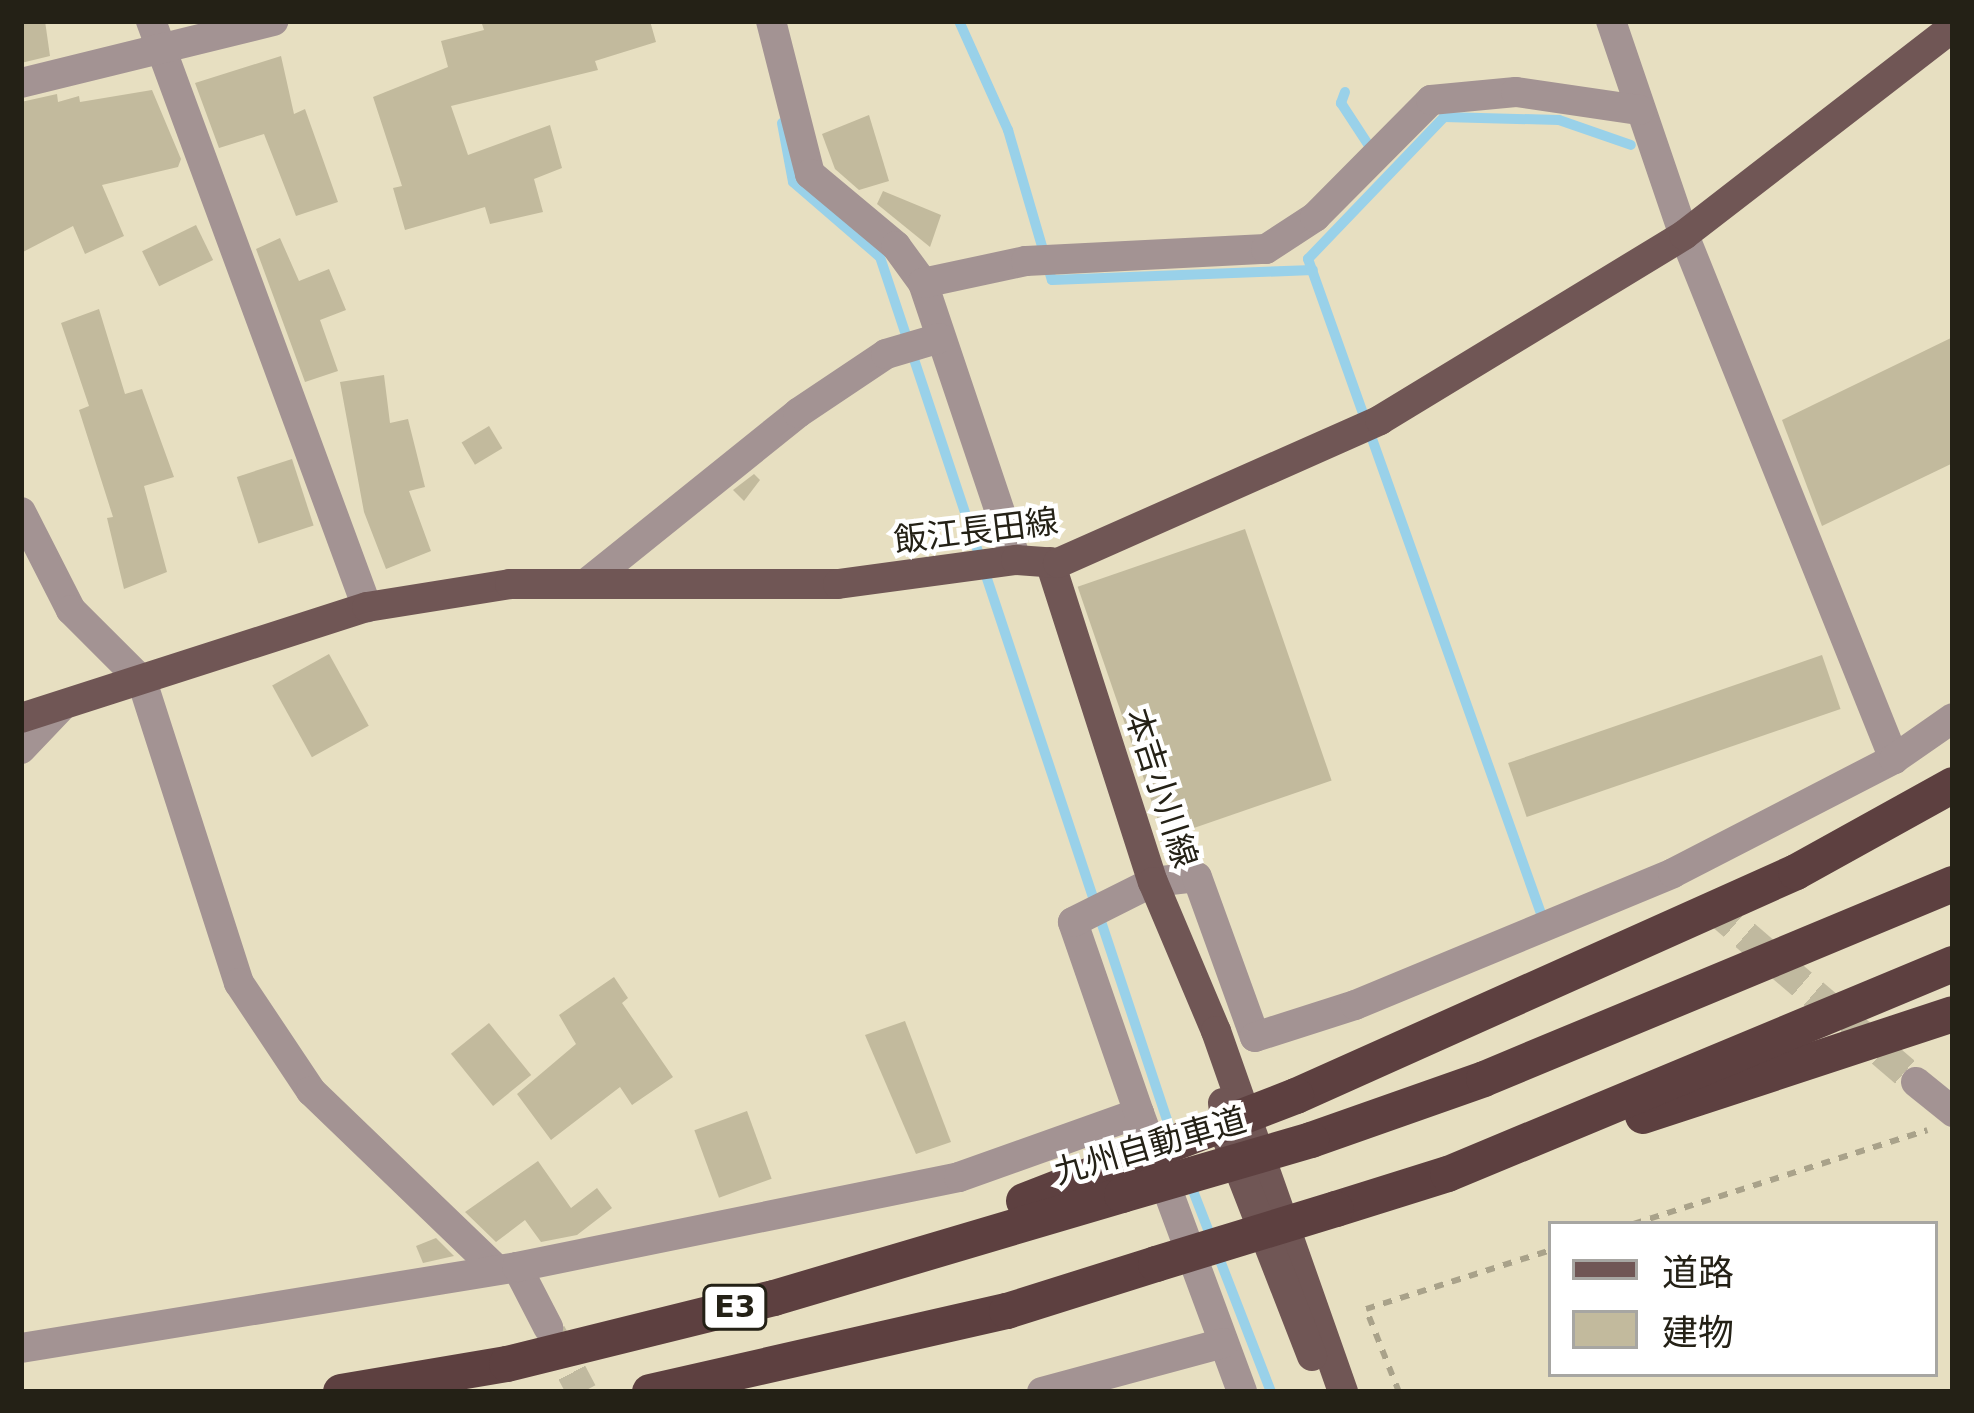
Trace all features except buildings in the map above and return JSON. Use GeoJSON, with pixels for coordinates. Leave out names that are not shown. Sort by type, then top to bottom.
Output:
{"type":"FeatureCollection","features":[{"type":"Feature","properties":{"kind":"highway"},"geometry":{"type":"LineString","coordinates":[[1120,1180],[1796,872],[1953,784]]}},
{"type":"Feature","properties":{"kind":"highway","name":"九州自動車道"},"geometry":{"type":"LineString","coordinates":[[341,1392],[507,1364],[774,1298],[1120,1180],[1311,1140],[1484,1079],[1953,884]]}},
{"type":"Feature","properties":{"kind":"highway","name":"E3"},"geometry":{"type":"LineString","coordinates":[[650,1392],[1007,1311],[1448,1174],[1953,964]]}},
{"type":"Feature","properties":{"kind":"highway"},"geometry":{"type":"LineString","coordinates":[[1448,1174],[1814,1065],[1953,1014]]}},
{"type":"Feature","properties":{"kind":"main road","name":"飯江長田線"},"geometry":{"type":"LineString","coordinates":[[21,718],[367,607],[511,584],[838,584],[1016,560],[1051,562],[1380,420],[1684,235],[1953,26]]}},
{"type":"Feature","properties":{"kind":"main road","name":"本吉小川線"},"geometry":{"type":"LineString","coordinates":[[1051,562],[1153,882],[1216,1031],[1342,1392]]}},
{"type":"Feature","properties":{"kind":"main road","name":"本吉小川線"},"geometry":{"type":"LineString","coordinates":[[1216,1031],[1227,1138],[1288,1307],[1330,1392]]}},
{"type":"Feature","properties":{"kind":"street"},"geometry":{"type":"LineString","coordinates":[[21,83],[154,36],[273,21]]}},
{"type":"Feature","properties":{"kind":"street"},"geometry":{"type":"LineString","coordinates":[[772,21],[810,174],[896,246],[923,283],[1016,560]]}},
{"type":"Feature","properties":{"kind":"street"},"geometry":{"type":"LineString","coordinates":[[1611,21],[1684,235],[1894,759]]}},
{"type":"Feature","properties":{"kind":"street"},"geometry":{"type":"LineString","coordinates":[[154,36],[281,361],[367,607]]}},
{"type":"Feature","properties":{"kind":"street"},"geometry":{"type":"LineString","coordinates":[[923,283],[1026,261],[1266,249],[1315,217],[1431,100],[1516,92],[1640,110]]}},
{"type":"Feature","properties":{"kind":"street"},"geometry":{"type":"LineString","coordinates":[[588,583],[798,413],[886,354],[940,338]]}},
{"type":"Feature","properties":{"kind":"street"},"geometry":{"type":"LineString","coordinates":[[21,512],[71,610],[142,681],[239,983],[311,1090],[507,1268],[548,1327]]}},
{"type":"Feature","properties":{"kind":"street"},"geometry":{"type":"LineString","coordinates":[[21,749],[61,707]]}},
{"type":"Feature","properties":{"kind":"street"},"geometry":{"type":"LineString","coordinates":[[1242,1392],[1073,922],[1153,882],[1197,877],[1255,1037],[1355,1005],[1673,873],[1894,759],[1953,718]]}},
{"type":"Feature","properties":{"kind":"street"},"geometry":{"type":"LineString","coordinates":[[1673,873],[1711,906]]}},
{"type":"Feature","properties":{"kind":"street"},"geometry":{"type":"LineString","coordinates":[[1916,1082],[1942,1120]]}},
{"type":"Feature","properties":{"kind":"street"},"geometry":{"type":"LineString","coordinates":[[21,1348],[507,1268],[959,1177],[1138,1113]]}},
{"type":"Feature","properties":{"kind":"street"},"geometry":{"type":"LineString","coordinates":[[1042,1392],[1223,1343]]}},
{"type":"Feature","properties":{"kind":"path"},"geometry":{"type":"LineString","coordinates":[[1642,1221],[1942,1120]]}},
{"type":"Feature","properties":{"kind":"path"},"geometry":{"type":"LineString","coordinates":[[1399,1392],[1366,1309],[1548,1251]]}},
{"type":"Feature","properties":{"kind":"waterway"},"geometry":{"type":"LineString","coordinates":[[959,21],[1008,130],[1052,280],[1313,270]]}},
{"type":"Feature","properties":{"kind":"waterway"},"geometry":{"type":"LineString","coordinates":[[1345,92],[1341,103],[1375,155]]}},
{"type":"Feature","properties":{"kind":"waterway"},"geometry":{"type":"LineString","coordinates":[[1544,922],[1308,259],[1444,117],[1559,120],[1631,145]]}},
{"type":"Feature","properties":{"kind":"waterway"},"geometry":{"type":"LineString","coordinates":[[782,123],[793,182],[880,257],[1173,1138]]}},
{"type":"Feature","properties":{"kind":"waterway"},"geometry":{"type":"LineString","coordinates":[[1190,1183],[1271,1392]]}},
{"type":"Feature","properties":{"kind":"tunnel"},"geometry":{"type":"LineString","coordinates":[[1711,906],[1916,1082]]}},
{"type":"Feature","properties":{"kind":"tunnel"},"geometry":{"type":"LineString","coordinates":[[551,1333],[582,1392]]}}]}
